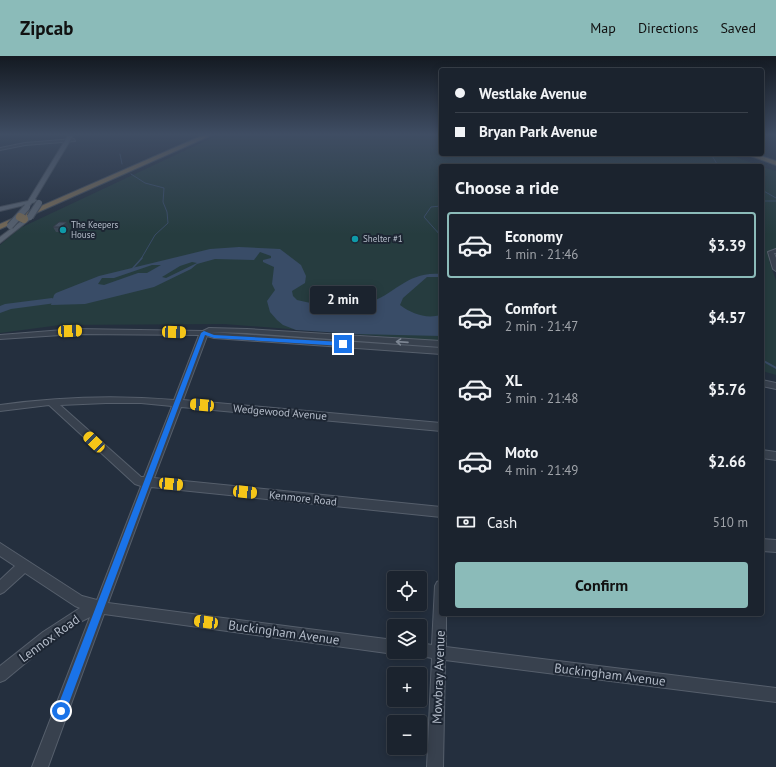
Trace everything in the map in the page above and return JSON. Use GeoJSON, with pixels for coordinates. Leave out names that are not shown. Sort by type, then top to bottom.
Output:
{"type":"FeatureCollection","features":[{"type":"Feature","properties":{"kind":"highway"},"geometry":{"type":"LineString","coordinates":[[107,176],[125,167]]}},
{"type":"Feature","properties":{"kind":"highway"},"geometry":{"type":"LineString","coordinates":[[0,222],[127,167]]}},
{"type":"Feature","properties":{"kind":"highway"},"geometry":{"type":"LineString","coordinates":[[0,227],[137,167]]}},
{"type":"Feature","properties":{"kind":"highway"},"geometry":{"type":"LineString","coordinates":[[52,213],[133,169]]}},
{"type":"Feature","properties":{"kind":"highway"},"geometry":{"type":"LineString","coordinates":[[25,218],[42,218]]}},
{"type":"Feature","properties":{"kind":"main road"},"geometry":{"type":"LineString","coordinates":[[0,234],[10,226],[25,218],[29,205],[53,167]]}},
{"type":"Feature","properties":{"kind":"main road"},"geometry":{"type":"LineString","coordinates":[[49,184],[58,167]]}},
{"type":"Feature","properties":{"kind":"main road"},"geometry":{"type":"LineString","coordinates":[[0,209],[29,205],[40,200],[25,218],[0,241]]}},
{"type":"Feature","properties":{"kind":"street"},"geometry":{"type":"LineString","coordinates":[[773,251],[776,269]]}},
{"type":"Feature","properties":{"kind":"street"},"geometry":{"type":"LineString","coordinates":[[0,337],[83,330],[204,333],[214,336],[439,351]]}},
{"type":"Feature","properties":{"kind":"street"},"geometry":{"type":"LineString","coordinates":[[40,767],[204,333],[209,330],[247,331],[439,344]]}},
{"type":"Feature","properties":{"kind":"street"},"geometry":{"type":"LineString","coordinates":[[764,383],[776,386]]}},
{"type":"Feature","properties":{"kind":"street","name":"Wedgewood Avenue"},"geometry":{"type":"LineString","coordinates":[[0,408],[50,402],[119,399],[439,427]]}},
{"type":"Feature","properties":{"kind":"street","name":"Kenmore Road"},"geometry":{"type":"LineString","coordinates":[[50,402],[133,477],[147,482],[439,512]]}},
{"type":"Feature","properties":{"kind":"street"},"geometry":{"type":"LineString","coordinates":[[764,454],[776,456]]}},
{"type":"Feature","properties":{"kind":"street"},"geometry":{"type":"LineString","coordinates":[[764,545],[776,546]]}},
{"type":"Feature","properties":{"kind":"street","name":"Buckingham Avenue"},"geometry":{"type":"LineString","coordinates":[[0,549],[79,602],[100,607],[387,646]]}},
{"type":"Feature","properties":{"kind":"street"},"geometry":{"type":"LineString","coordinates":[[0,588],[24,566]]}},
{"type":"Feature","properties":{"kind":"street","name":"Lennox Road"},"geometry":{"type":"LineString","coordinates":[[0,674],[59,629],[88,610],[100,607]]}},
{"type":"Feature","properties":{"kind":"street","name":"Mowbray Avenue"},"geometry":{"type":"LineString","coordinates":[[435,767],[440,616]]}},
{"type":"Feature","properties":{"kind":"street","name":"Buckingham Avenue"},"geometry":{"type":"LineString","coordinates":[[427,651],[776,695]]}},
{"type":"Feature","properties":{"kind":"green space"},"geometry":{"type":"Polygon","coordinates":[[[149,167],[439,167],[439,341],[224,324],[60,325],[0,333],[0,245],[20,228],[149,167]]]}},
{"type":"Feature","properties":{"kind":"green space"},"geometry":{"type":"Polygon","coordinates":[[[764,168],[776,171],[776,259],[769,261],[776,280],[776,375],[764,372],[764,168]]]}},
{"type":"Feature","properties":{"kind":"water"},"geometry":{"type":"Polygon","coordinates":[[[239,247],[280,249],[301,265],[306,276],[305,283],[292,291],[293,296],[297,300],[314,304],[350,307],[378,299],[410,279],[429,274],[439,274],[439,277],[427,277],[403,298],[400,305],[419,315],[439,315],[439,336],[356,334],[296,330],[283,325],[270,312],[267,301],[275,290],[272,284],[274,267],[263,262],[263,260],[271,258],[271,256],[260,252],[254,260],[215,259],[197,264],[191,269],[154,287],[85,304],[51,305],[56,293],[99,276],[210,249],[239,247]],[[192,262],[180,266],[162,277],[166,278],[197,263],[192,262]],[[152,265],[114,278],[102,278],[98,284],[104,285],[138,273],[147,273],[161,265],[152,265]]]}},
{"type":"Feature","properties":{"kind":"building"},"geometry":{"type":"Polygon","coordinates":[[[59,222],[67,222],[61,227],[53,227],[59,222]]]}},
{"type":"Feature","properties":{"kind":"waterway"},"geometry":{"type":"LineString","coordinates":[[131,174],[145,183],[164,188],[163,202],[167,212],[168,223],[155,235],[141,259]]}},
{"type":"Feature","properties":{"kind":"waterway"},"geometry":{"type":"LineString","coordinates":[[764,191],[776,198]]}},
{"type":"Feature","properties":{"kind":"waterway"},"geometry":{"type":"LineString","coordinates":[[764,201],[776,201]]}},
{"type":"Feature","properties":{"kind":"waterway"},"geometry":{"type":"LineString","coordinates":[[439,206],[431,207],[424,217],[439,234]]}},
{"type":"Feature","properties":{"kind":"waterway"},"geometry":{"type":"LineString","coordinates":[[133,268],[142,258]]}},
{"type":"Feature","properties":{"kind":"waterway"},"geometry":{"type":"LineString","coordinates":[[0,310],[9,306],[52,301]]}},
{"type":"Feature","properties":{"kind":"waterway"},"geometry":{"type":"LineString","coordinates":[[764,361],[776,368]]}},
{"type":"Feature","properties":{"kind":"place","name":"The Keepers House"},"geometry":{"type":"Point","coordinates":[63,230]}},
{"type":"Feature","properties":{"kind":"place","name":"Shelter #1"},"geometry":{"type":"Point","coordinates":[355,239]}},
{"type":"Feature","properties":{"kind":"route"},"geometry":{"type":"LineString","coordinates":[[61,711],[204,333],[214,336],[343,344]]}}]}
